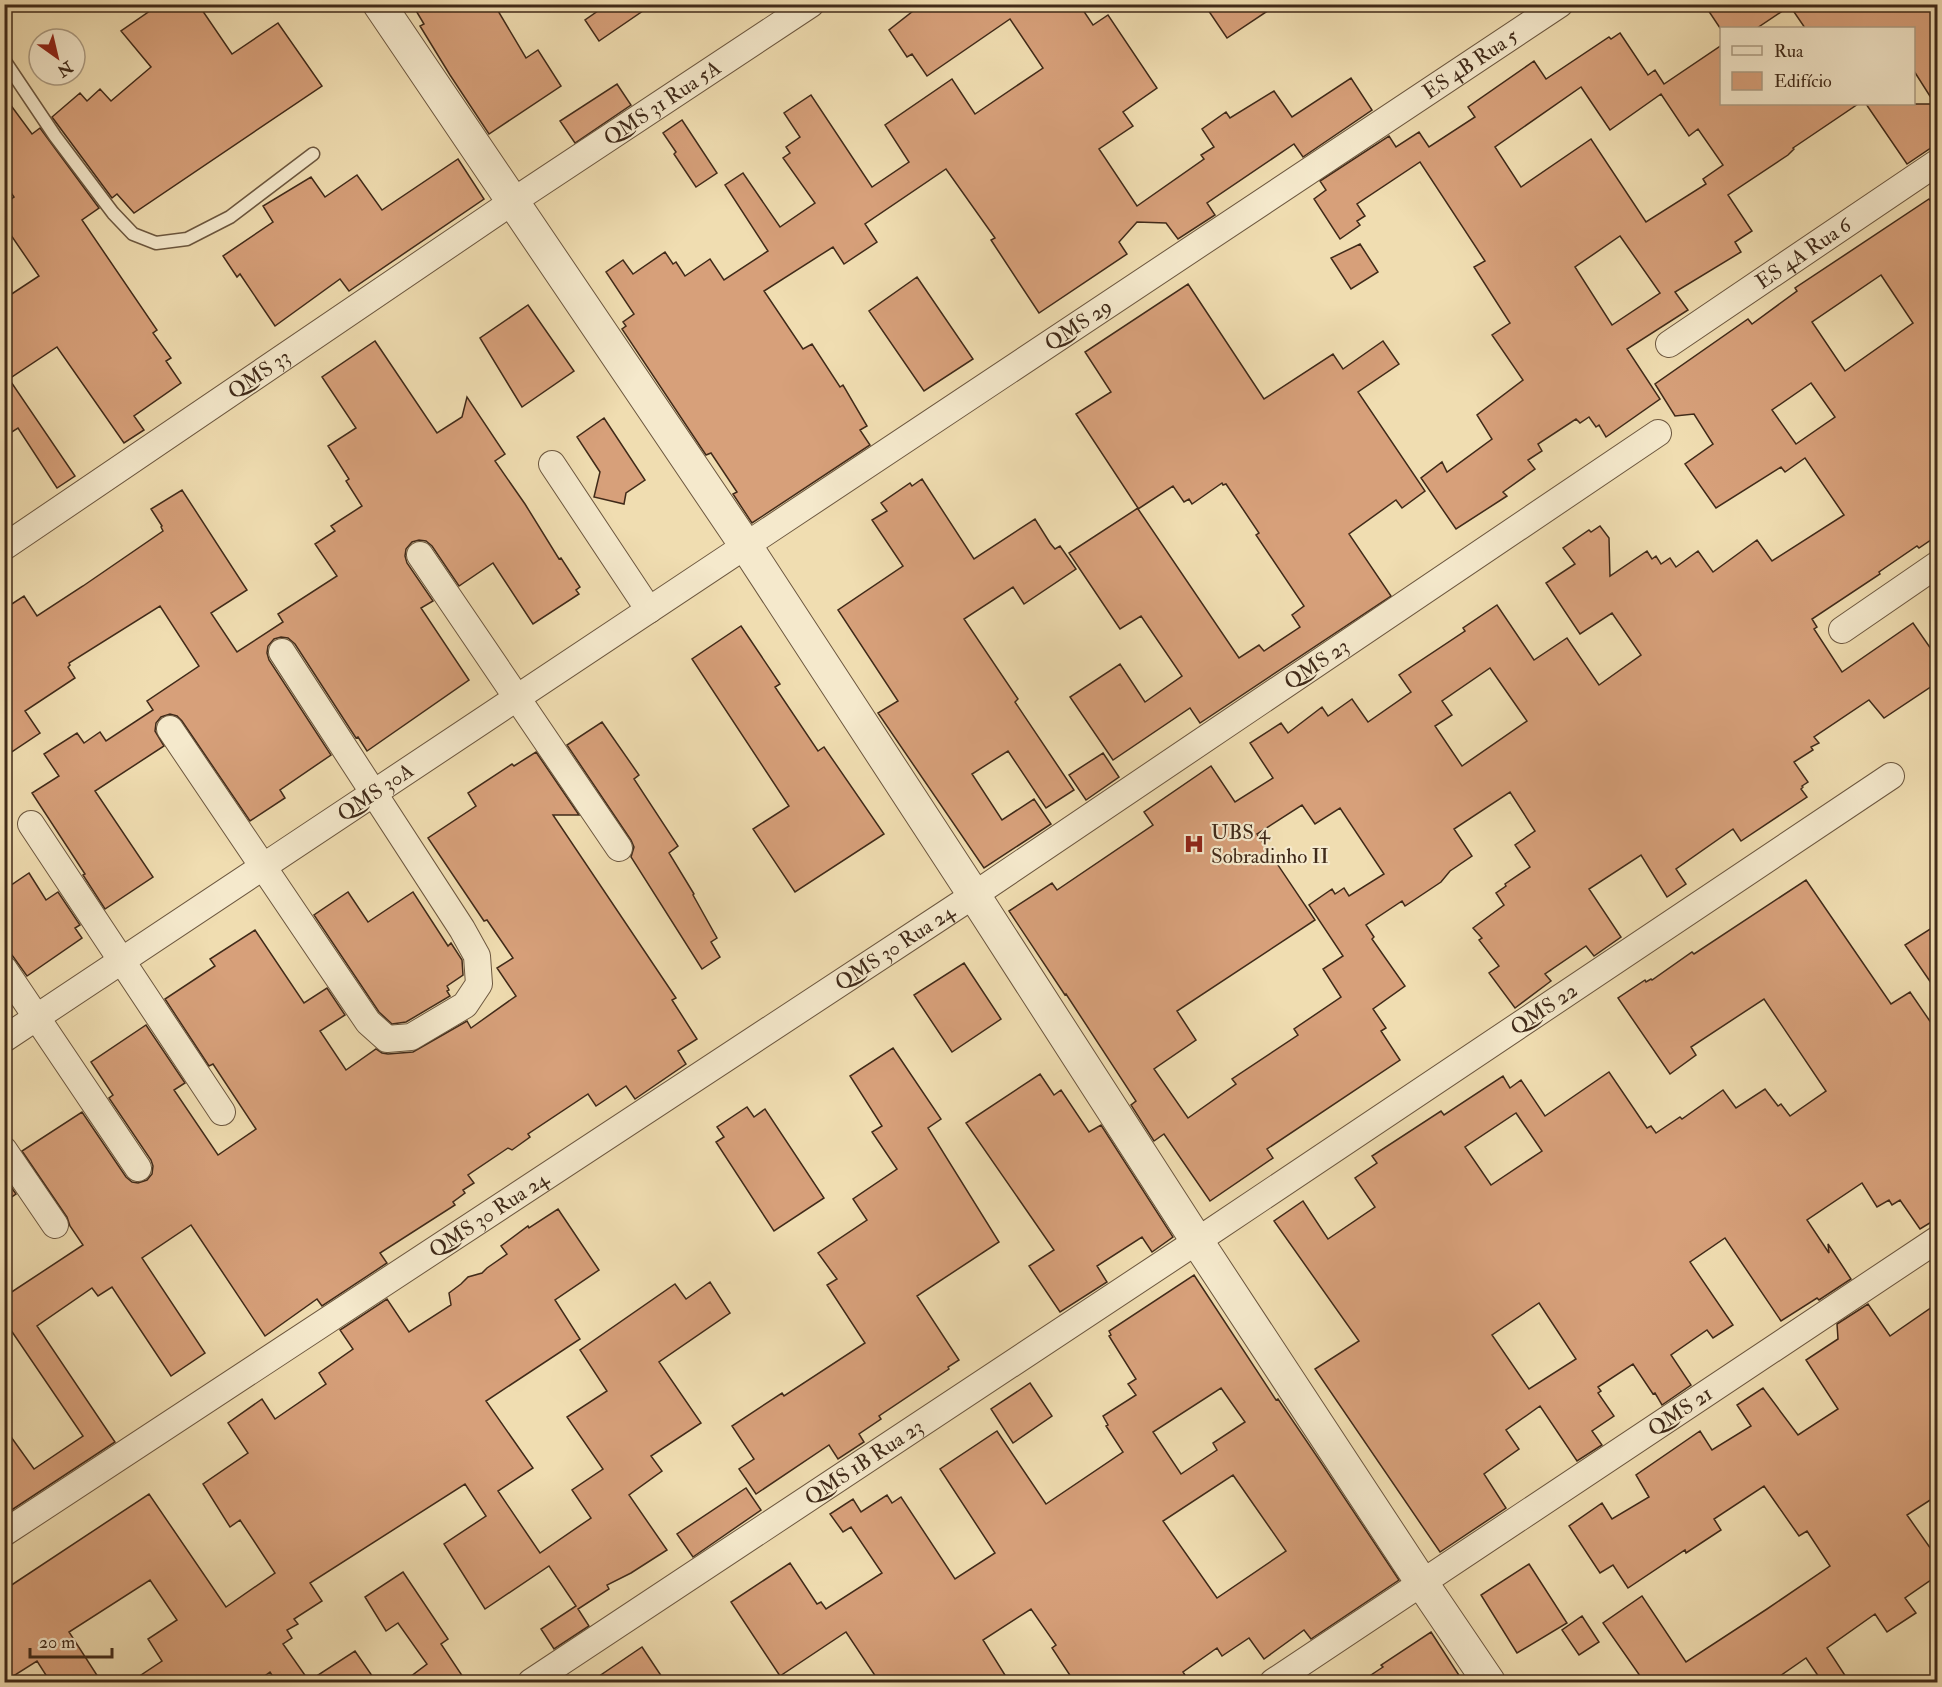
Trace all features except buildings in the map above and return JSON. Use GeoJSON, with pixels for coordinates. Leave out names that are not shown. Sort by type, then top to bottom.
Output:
{"type":"FeatureCollection","features":[{"type":"Feature","properties":{"kind":"street"},"geometry":{"type":"LineString","coordinates":[[379,4],[746,546],[975,895],[1197,1241],[1489,1683]]}},
{"type":"Feature","properties":{"kind":"street","name":"QMS 31 Rua 5A"},"geometry":{"type":"LineString","coordinates":[[512,202],[811,4]]}},
{"type":"Feature","properties":{"kind":"street","name":"ES 4B Rua 5"},"geometry":{"type":"LineString","coordinates":[[1411,103],[1560,4]]}},
{"type":"Feature","properties":{"kind":"street","name":"QMS 29"},"geometry":{"type":"LineString","coordinates":[[746,546],[1411,103]]}},
{"type":"Feature","properties":{"kind":"street","name":"ES 4A Rua 6"},"geometry":{"type":"LineString","coordinates":[[1669,345],[1938,162]]}},
{"type":"Feature","properties":{"kind":"street","name":"QMS 33"},"geometry":{"type":"LineString","coordinates":[[4,547],[512,202]]}},
{"type":"Feature","properties":{"kind":"street","name":"QMS 23"},"geometry":{"type":"LineString","coordinates":[[975,895],[1658,433]]}},
{"type":"Feature","properties":{"kind":"street"},"geometry":{"type":"LineString","coordinates":[[552,464],[649,610]]}},
{"type":"Feature","properties":{"kind":"street","name":"QMS 30A"},"geometry":{"type":"LineString","coordinates":[[4,1039],[746,546]]}},
{"type":"Feature","properties":{"kind":"street"},"geometry":{"type":"LineString","coordinates":[[420,555],[619,849]]}},
{"type":"Feature","properties":{"kind":"street"},"geometry":{"type":"LineString","coordinates":[[1842,630],[1938,564]]}},
{"type":"Feature","properties":{"kind":"street"},"geometry":{"type":"LineString","coordinates":[[170,729],[368,1022],[387,1039],[411,1037],[465,1005],[479,984],[477,956],[462,929],[282,652]]}},
{"type":"Feature","properties":{"kind":"street","name":"QMS 22"},"geometry":{"type":"LineString","coordinates":[[1197,1241],[1891,776]]}},
{"type":"Feature","properties":{"kind":"street"},"geometry":{"type":"LineString","coordinates":[[31,824],[222,1112]]}},
{"type":"Feature","properties":{"kind":"street","name":"QMS 30 Rua 24"},"geometry":{"type":"LineString","coordinates":[[4,1533],[975,895]]}},
{"type":"Feature","properties":{"kind":"street"},"geometry":{"type":"LineString","coordinates":[[4,969],[138,1168]]}},
{"type":"Feature","properties":{"kind":"street"},"geometry":{"type":"LineString","coordinates":[[4,1150],[54,1225]]}},
{"type":"Feature","properties":{"kind":"street","name":"QMS 21"},"geometry":{"type":"LineString","coordinates":[[1274,1683],[1938,1239]]}},
{"type":"Feature","properties":{"kind":"street","name":"QMS 1B Rua 23"},"geometry":{"type":"LineString","coordinates":[[531,1683],[1197,1241]]}},
{"type":"Feature","properties":{"kind":"lane"},"geometry":{"type":"LineString","coordinates":[[4,60],[55,136],[112,213],[133,234],[156,243],[187,239],[230,217],[314,154]]}},
{"type":"Feature","properties":{"kind":"place","name":"UBS 4 Sobradinho II"},"geometry":{"type":"Point","coordinates":[1194,844]}}]}
